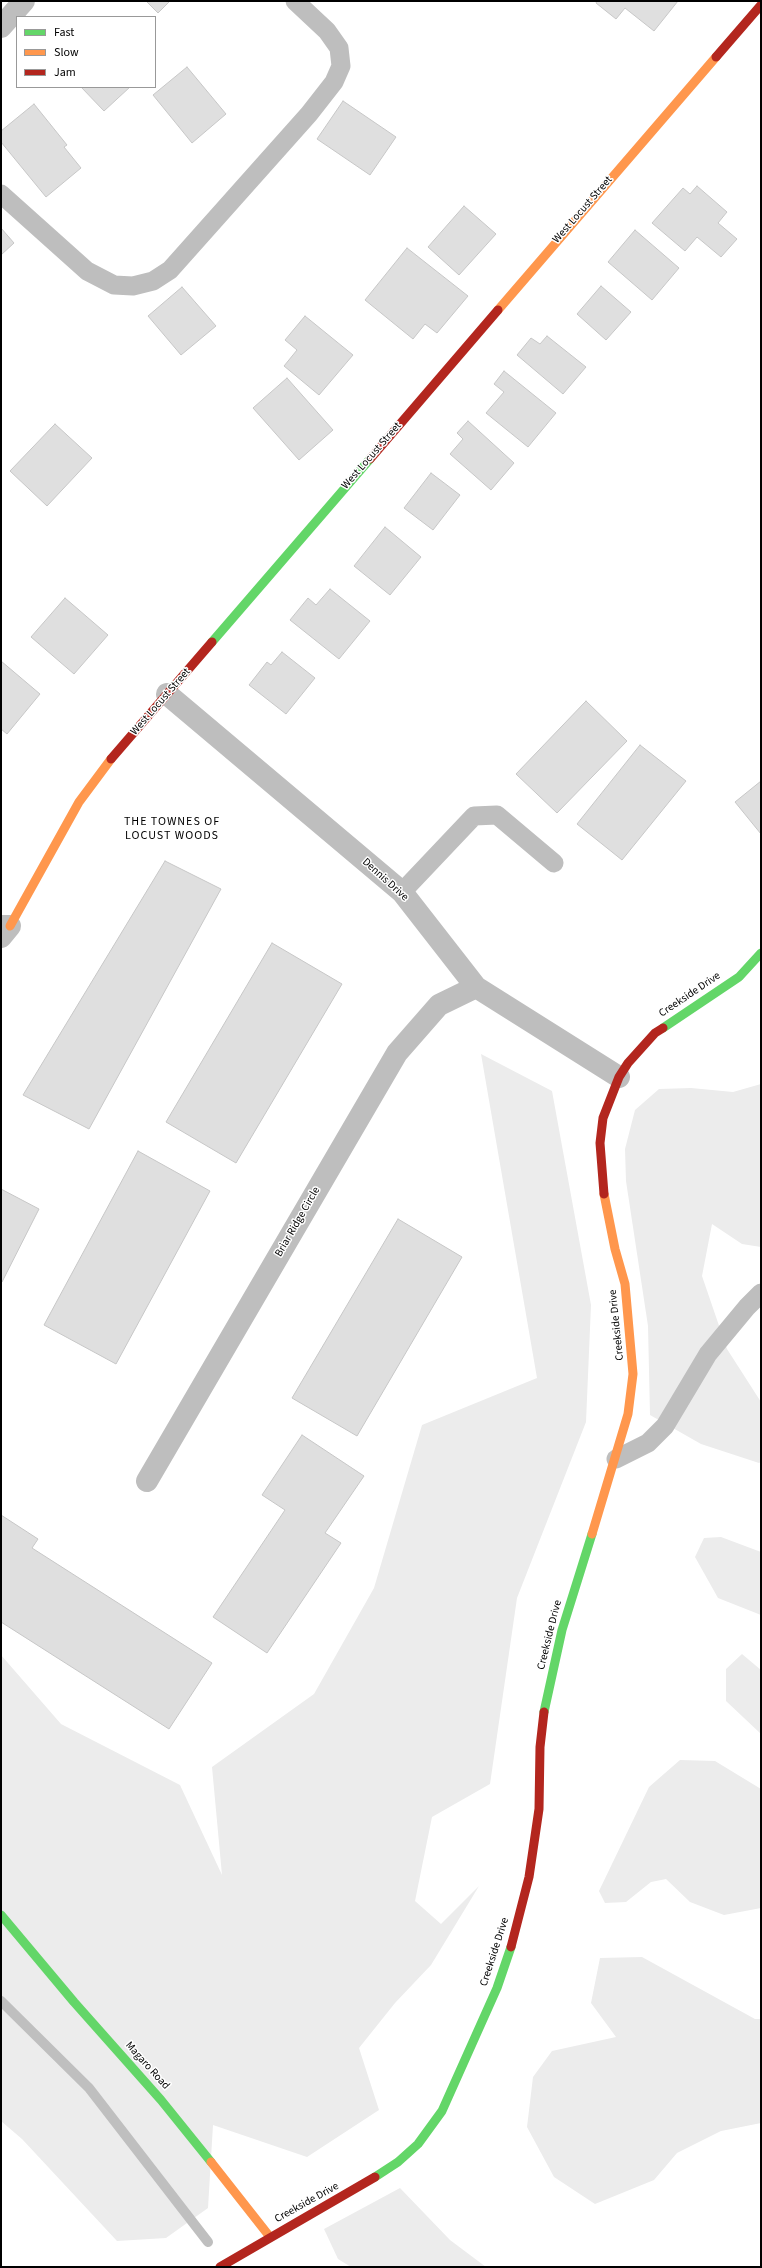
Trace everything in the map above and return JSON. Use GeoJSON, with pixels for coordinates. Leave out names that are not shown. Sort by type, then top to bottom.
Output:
{"type":"FeatureCollection","features":[{"type":"Feature","properties":{"kind":"street"},"geometry":{"type":"LineString","coordinates":[[1,27],[24,1]]}},
{"type":"Feature","properties":{"kind":"street","name":"West Locust Street"},"geometry":{"type":"LineString","coordinates":[[4,930],[98,774],[761,5]]}},
{"type":"Feature","properties":{"kind":"street","name":"Dennis Drive"},"geometry":{"type":"LineString","coordinates":[[167,694],[402,892],[476,987],[619,1077]]}},
{"type":"Feature","properties":{"kind":"street","name":"Creekside Drive"},"geometry":{"type":"LineString","coordinates":[[220,2267],[270,2237],[357,2189],[398,2162],[418,2144],[442,2111],[497,1988],[512,1944],[528,1877],[539,1809],[540,1747],[543,1717],[562,1630],[616,1459],[628,1414],[633,1374],[632,1337],[625,1284],[615,1249],[603,1187],[600,1143],[603,1118],[619,1077],[628,1063],[655,1033],[739,977],[761,953]]}},
{"type":"Feature","properties":{"kind":"street","name":"Briar Ridge Circle"},"geometry":{"type":"LineString","coordinates":[[147,1481],[397,1053],[438,1005],[476,987]]}},
{"type":"Feature","properties":{"kind":"street","name":"Magaro Road"},"geometry":{"type":"LineString","coordinates":[[1,1915],[74,2002],[161,2100],[270,2237]]}},
{"type":"Feature","properties":{"kind":"lane"},"geometry":{"type":"LineString","coordinates":[[1,194],[87,271],[114,285],[134,286],[153,281],[170,270],[309,114],[334,82],[341,66],[339,48],[327,30],[295,1]]}},
{"type":"Feature","properties":{"kind":"lane"},"geometry":{"type":"LineString","coordinates":[[402,892],[474,816],[497,815],[554,863]]}},
{"type":"Feature","properties":{"kind":"lane"},"geometry":{"type":"LineString","coordinates":[[616,1459],[648,1442],[665,1426],[708,1354],[747,1307],[761,1293]]}},
{"type":"Feature","properties":{"kind":"shaded area"},"geometry":{"type":"Polygon","coordinates":[[[481,1054],[552,1091],[591,1305],[586,1422],[517,1598],[490,1784],[432,1817],[415,1901],[441,1924],[479,1886],[431,1965],[395,2003],[359,2048],[379,2110],[307,2157],[213,2125],[208,2208],[166,2238],[117,2241],[22,2139],[1,2121],[1,1655],[61,1724],[180,1785],[222,1875],[212,1767],[314,1694],[374,1588],[422,1425],[537,1378],[481,1054]]]}},
{"type":"Feature","properties":{"kind":"shaded area"},"geometry":{"type":"Polygon","coordinates":[[[761,1084],[761,1247],[742,1244],[712,1224],[702,1276],[727,1349],[761,1402],[761,1462],[759,1463],[701,1444],[650,1415],[648,1326],[626,1181],[625,1149],[635,1110],[659,1089],[691,1088],[733,1092],[761,1084]]]}},
{"type":"Feature","properties":{"kind":"shaded area"},"geometry":{"type":"Polygon","coordinates":[[[721,1537],[761,1552],[761,1615],[718,1598],[695,1557],[704,1538],[721,1537]]]}},
{"type":"Feature","properties":{"kind":"shaded area"},"geometry":{"type":"Polygon","coordinates":[[[742,1654],[761,1670],[761,1734],[726,1701],[726,1669],[742,1654]]]}},
{"type":"Feature","properties":{"kind":"shaded area"},"geometry":{"type":"Polygon","coordinates":[[[680,1760],[715,1761],[761,1789],[761,1908],[724,1915],[690,1902],[666,1879],[651,1882],[626,1902],[605,1903],[599,1891],[649,1787],[680,1760]]]}},
{"type":"Feature","properties":{"kind":"shaded area"},"geometry":{"type":"Polygon","coordinates":[[[642,1957],[755,2019],[761,2019],[761,2123],[721,2131],[677,2153],[654,2180],[595,2204],[554,2177],[527,2127],[533,2077],[552,2051],[616,2037],[591,2003],[600,1958],[642,1957]]]}},
{"type":"Feature","properties":{"kind":"shaded area"},"geometry":{"type":"Polygon","coordinates":[[[400,2188],[450,2240],[486,2267],[351,2267],[338,2259],[324,2229],[400,2188]]]}},
{"type":"Feature","properties":{"kind":"building"},"geometry":{"type":"Polygon","coordinates":[[[146,1],[170,1],[158,13],[146,1]]]}},
{"type":"Feature","properties":{"kind":"building"},"geometry":{"type":"Polygon","coordinates":[[[597,1],[678,1],[654,31],[625,8],[616,19],[596,3],[597,1]]]}},
{"type":"Feature","properties":{"kind":"building"},"geometry":{"type":"Polygon","coordinates":[[[187,67],[226,114],[192,143],[153,95],[187,67]]]}},
{"type":"Feature","properties":{"kind":"building"},"geometry":{"type":"Polygon","coordinates":[[[82,88],[129,88],[104,111],[82,88]]]}},
{"type":"Feature","properties":{"kind":"building"},"geometry":{"type":"Polygon","coordinates":[[[343,101],[396,137],[370,175],[317,139],[343,101]]]}},
{"type":"Feature","properties":{"kind":"building"},"geometry":{"type":"Polygon","coordinates":[[[34,104],[67,145],[64,147],[81,168],[46,197],[1,142],[1,131],[34,104]]]}},
{"type":"Feature","properties":{"kind":"building"},"geometry":{"type":"Polygon","coordinates":[[[697,186],[727,212],[718,223],[737,239],[721,257],[697,237],[685,251],[652,223],[683,188],[690,194],[697,186]]]}},
{"type":"Feature","properties":{"kind":"building"},"geometry":{"type":"Polygon","coordinates":[[[464,206],[496,234],[459,275],[428,247],[464,206]]]}},
{"type":"Feature","properties":{"kind":"building"},"geometry":{"type":"Polygon","coordinates":[[[1,228],[14,243],[1,255],[1,228]]]}},
{"type":"Feature","properties":{"kind":"building"},"geometry":{"type":"Polygon","coordinates":[[[635,230],[679,268],[652,300],[608,262],[635,230]]]}},
{"type":"Feature","properties":{"kind":"building"},"geometry":{"type":"Polygon","coordinates":[[[407,248],[468,296],[437,333],[425,324],[413,339],[365,300],[407,248]]]}},
{"type":"Feature","properties":{"kind":"building"},"geometry":{"type":"Polygon","coordinates":[[[601,286],[631,312],[606,340],[577,314],[601,286]]]}},
{"type":"Feature","properties":{"kind":"building"},"geometry":{"type":"Polygon","coordinates":[[[182,287],[216,326],[181,355],[148,316],[182,287]]]}},
{"type":"Feature","properties":{"kind":"building"},"geometry":{"type":"Polygon","coordinates":[[[305,316],[353,355],[319,395],[284,366],[297,350],[285,340],[305,316]]]}},
{"type":"Feature","properties":{"kind":"building"},"geometry":{"type":"Polygon","coordinates":[[[547,336],[586,367],[563,394],[517,355],[531,338],[540,344],[547,336]]]}},
{"type":"Feature","properties":{"kind":"building"},"geometry":{"type":"Polygon","coordinates":[[[504,371],[556,413],[528,447],[486,413],[504,392],[494,384],[504,371]]]}},
{"type":"Feature","properties":{"kind":"building"},"geometry":{"type":"Polygon","coordinates":[[[287,378],[333,430],[299,460],[253,408],[287,378]]]}},
{"type":"Feature","properties":{"kind":"building"},"geometry":{"type":"Polygon","coordinates":[[[468,421],[514,463],[491,490],[450,454],[463,439],[457,433],[468,421]]]}},
{"type":"Feature","properties":{"kind":"building"},"geometry":{"type":"Polygon","coordinates":[[[55,424],[92,458],[47,506],[10,471],[55,424]]]}},
{"type":"Feature","properties":{"kind":"building"},"geometry":{"type":"Polygon","coordinates":[[[431,473],[460,495],[433,530],[404,508],[431,473]]]}},
{"type":"Feature","properties":{"kind":"building"},"geometry":{"type":"Polygon","coordinates":[[[385,527],[421,557],[390,595],[354,566],[385,527]]]}},
{"type":"Feature","properties":{"kind":"building"},"geometry":{"type":"Polygon","coordinates":[[[330,589],[370,621],[339,659],[290,620],[308,598],[316,605],[330,589]]]}},
{"type":"Feature","properties":{"kind":"building"},"geometry":{"type":"Polygon","coordinates":[[[65,598],[108,635],[74,674],[31,637],[65,598]]]}},
{"type":"Feature","properties":{"kind":"building"},"geometry":{"type":"Polygon","coordinates":[[[282,652],[315,678],[286,714],[249,685],[267,662],[271,665],[282,652]]]}},
{"type":"Feature","properties":{"kind":"building"},"geometry":{"type":"Polygon","coordinates":[[[1,661],[40,694],[7,734],[1,729],[1,661]]]}},
{"type":"Feature","properties":{"kind":"building"},"geometry":{"type":"Polygon","coordinates":[[[586,701],[627,741],[557,813],[516,774],[586,701]]]}},
{"type":"Feature","properties":{"kind":"building"},"geometry":{"type":"Polygon","coordinates":[[[640,745],[686,781],[622,860],[577,824],[640,745]]]}},
{"type":"Feature","properties":{"kind":"building"},"geometry":{"type":"Polygon","coordinates":[[[761,781],[761,834],[735,802],[761,781]]]}},
{"type":"Feature","properties":{"kind":"building"},"geometry":{"type":"Polygon","coordinates":[[[165,861],[221,889],[89,1129],[23,1095],[165,861]]]}},
{"type":"Feature","properties":{"kind":"building"},"geometry":{"type":"Polygon","coordinates":[[[272,943],[342,984],[236,1163],[166,1122],[272,943]]]}},
{"type":"Feature","properties":{"kind":"building"},"geometry":{"type":"Polygon","coordinates":[[[138,1151],[210,1191],[116,1364],[44,1325],[138,1151]]]}},
{"type":"Feature","properties":{"kind":"building"},"geometry":{"type":"Polygon","coordinates":[[[1,1189],[39,1209],[2,1282],[1,1281],[1,1189]]]}},
{"type":"Feature","properties":{"kind":"building"},"geometry":{"type":"Polygon","coordinates":[[[398,1219],[462,1257],[357,1436],[292,1398],[398,1219]]]}},
{"type":"Feature","properties":{"kind":"building"},"geometry":{"type":"Polygon","coordinates":[[[302,1435],[364,1476],[325,1533],[341,1543],[267,1653],[213,1617],[285,1510],[262,1495],[302,1435]]]}},
{"type":"Feature","properties":{"kind":"building"},"geometry":{"type":"Polygon","coordinates":[[[1,1515],[38,1539],[32,1548],[212,1663],[169,1729],[1,1622],[1,1515]]]}},
{"type":"Feature","properties":{"kind":"waterway"},"geometry":{"type":"LineString","coordinates":[[1,2001],[89,2088],[208,2242]]}},
{"type":"Feature","properties":{"kind":"traffic: fast"},"geometry":{"type":"LineString","coordinates":[[212,642],[370,459]]}},
{"type":"Feature","properties":{"kind":"traffic: fast"},"geometry":{"type":"LineString","coordinates":[[663,1028],[739,977],[761,953]]}},
{"type":"Feature","properties":{"kind":"traffic: fast"},"geometry":{"type":"LineString","coordinates":[[544,1712],[562,1630],[592,1534]]}},
{"type":"Feature","properties":{"kind":"traffic: fast"},"geometry":{"type":"LineString","coordinates":[[1,1915],[74,2002],[161,2100],[211,2162]]}},
{"type":"Feature","properties":{"kind":"traffic: fast"},"geometry":{"type":"LineString","coordinates":[[375,2177],[398,2162],[418,2144],[442,2111],[497,1988],[511,1947]]}},
{"type":"Feature","properties":{"kind":"traffic: slow"},"geometry":{"type":"LineString","coordinates":[[498,310],[716,57]]}},
{"type":"Feature","properties":{"kind":"traffic: slow"},"geometry":{"type":"LineString","coordinates":[[10,926],[79,802],[111,759]]}},
{"type":"Feature","properties":{"kind":"traffic: slow"},"geometry":{"type":"LineString","coordinates":[[592,1534],[628,1414],[633,1374],[625,1284],[615,1249],[604,1194]]}},
{"type":"Feature","properties":{"kind":"traffic: slow"},"geometry":{"type":"LineString","coordinates":[[211,2162],[270,2237]]}},
{"type":"Feature","properties":{"kind":"traffic: jam"},"geometry":{"type":"LineString","coordinates":[[716,57],[761,5]]}},
{"type":"Feature","properties":{"kind":"traffic: jam"},"geometry":{"type":"LineString","coordinates":[[370,459],[498,310]]}},
{"type":"Feature","properties":{"kind":"traffic: jam"},"geometry":{"type":"LineString","coordinates":[[111,759],[212,642]]}},
{"type":"Feature","properties":{"kind":"traffic: jam"},"geometry":{"type":"LineString","coordinates":[[604,1194],[600,1143],[603,1118],[619,1077],[628,1063],[655,1033],[663,1028]]}},
{"type":"Feature","properties":{"kind":"traffic: jam"},"geometry":{"type":"LineString","coordinates":[[511,1947],[529,1877],[539,1809],[540,1747],[544,1712]]}},
{"type":"Feature","properties":{"kind":"traffic: jam"},"geometry":{"type":"LineString","coordinates":[[220,2267],[375,2177]]}},
{"type":"Feature","properties":{"kind":"district","name":"THE TOWNES OF LOCUST WOODS"},"geometry":{"type":"Point","coordinates":[172,829]}}]}
